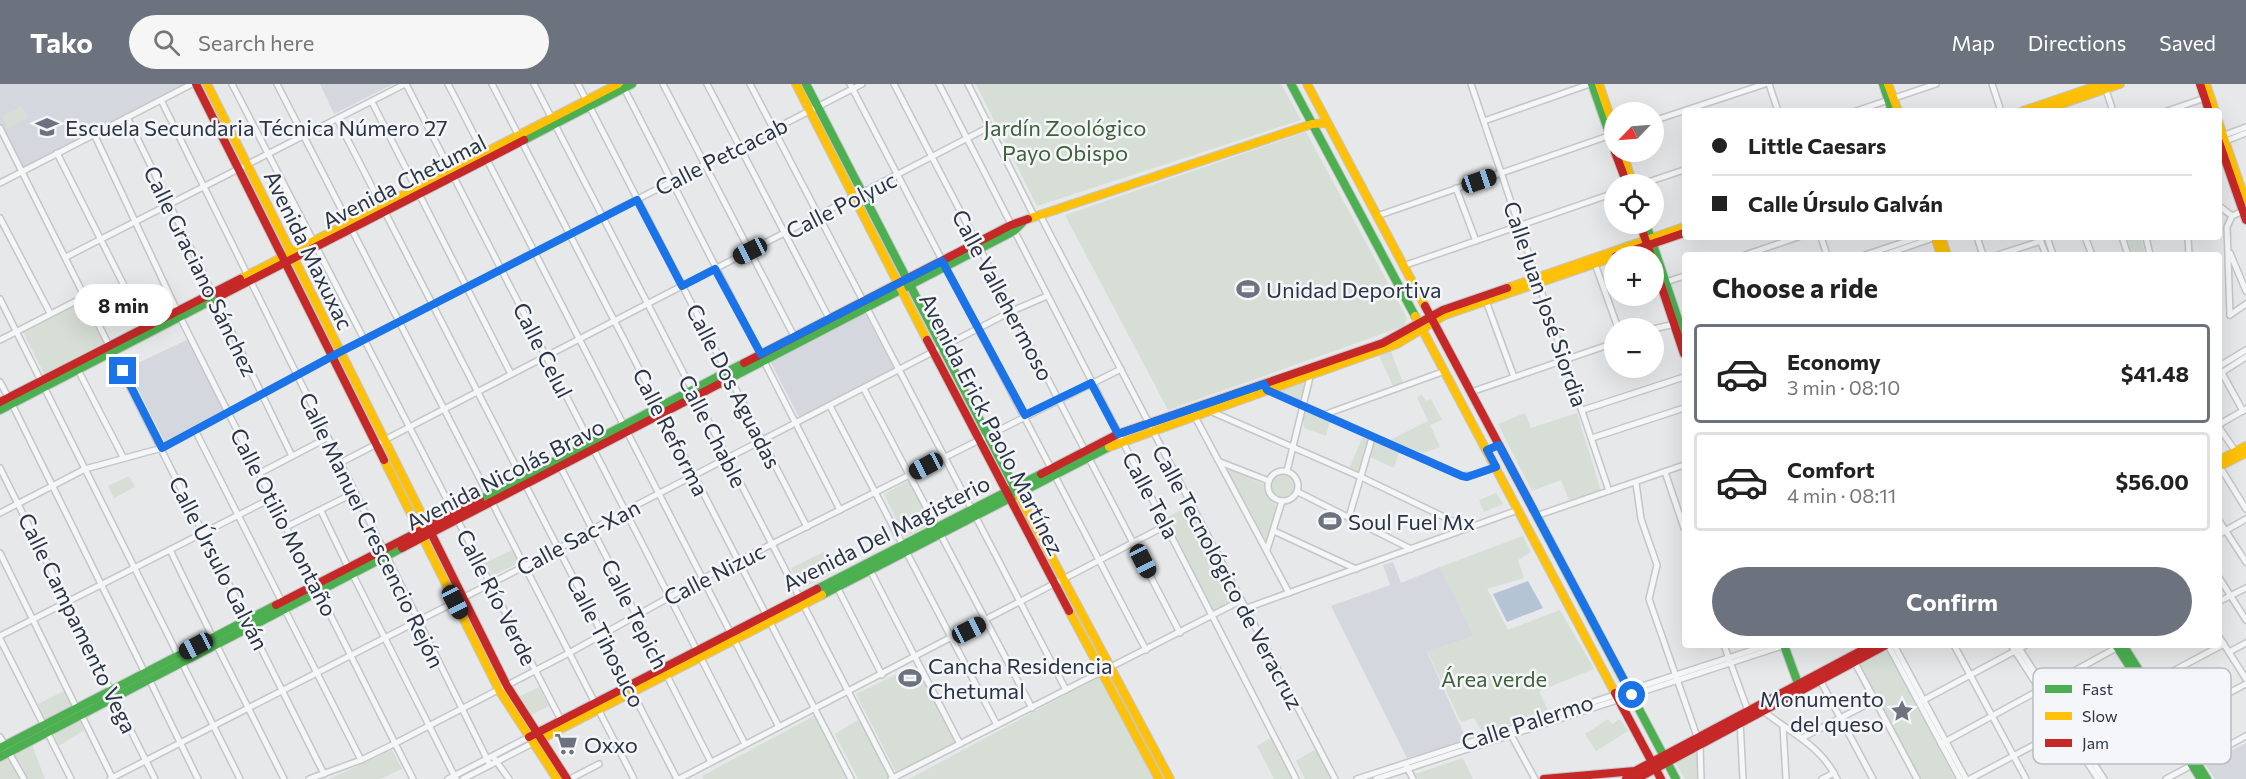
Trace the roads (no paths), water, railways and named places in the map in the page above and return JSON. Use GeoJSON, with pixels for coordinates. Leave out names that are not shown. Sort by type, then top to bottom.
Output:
{"type":"FeatureCollection","features":[{"type":"Feature","properties":{"kind":"main road","name":"Avenida Maxuxac"},"geometry":{"type":"LineString","coordinates":[[194,84],[292,255],[376,444],[424,532],[503,688],[535,738],[556,779]]}},
{"type":"Feature","properties":{"kind":"main road","name":"Avenida Maxuxac"},"geometry":{"type":"LineString","coordinates":[[207,84],[283,259],[384,440],[424,532]]}},
{"type":"Feature","properties":{"kind":"main road","name":"Avenida Chetumal"},"geometry":{"type":"LineString","coordinates":[[0,410],[10,401],[213,295],[621,85],[632,84]]}},
{"type":"Feature","properties":{"kind":"main road","name":"Avenida Erick Paolo Martínez"},"geometry":{"type":"LineString","coordinates":[[796,84],[978,439],[1159,779]]}},
{"type":"Feature","properties":{"kind":"main road","name":"Avenida Erick Paolo Martínez"},"geometry":{"type":"LineString","coordinates":[[807,84],[1016,491],[1170,779]]}},
{"type":"Feature","properties":{"kind":"main road"},"geometry":{"type":"LineString","coordinates":[[1291,84],[1661,779]]}},
{"type":"Feature","properties":{"kind":"main road"},"geometry":{"type":"LineString","coordinates":[[1306,84],[1676,779]]}},
{"type":"Feature","properties":{"kind":"main road"},"geometry":{"type":"LineString","coordinates":[[1591,84],[1604,113]]}},
{"type":"Feature","properties":{"kind":"main road"},"geometry":{"type":"LineString","coordinates":[[1599,84],[1604,102]]}},
{"type":"Feature","properties":{"kind":"main road"},"geometry":{"type":"LineString","coordinates":[[1883,84],[1896,108]]}},
{"type":"Feature","properties":{"kind":"main road"},"geometry":{"type":"LineString","coordinates":[[1888,84],[1892,108]]}},
{"type":"Feature","properties":{"kind":"main road"},"geometry":{"type":"LineString","coordinates":[[2033,108],[2104,86],[2120,84]]}},
{"type":"Feature","properties":{"kind":"main road"},"geometry":{"type":"LineString","coordinates":[[2200,84],[2208,108]]}},
{"type":"Feature","properties":{"kind":"main road"},"geometry":{"type":"LineString","coordinates":[[2206,84],[2214,108]]}},
{"type":"Feature","properties":{"kind":"main road"},"geometry":{"type":"LineString","coordinates":[[2049,108],[2104,86]]}},
{"type":"Feature","properties":{"kind":"main road","name":"Avenida Nicolás Bravo"},"geometry":{"type":"LineString","coordinates":[[0,757],[4,749],[1024,221],[1325,119]]}},
{"type":"Feature","properties":{"kind":"main road"},"geometry":{"type":"LineString","coordinates":[[2222,142],[2246,202]]}},
{"type":"Feature","properties":{"kind":"main road"},"geometry":{"type":"LineString","coordinates":[[2222,143],[2245,215]]}},
{"type":"Feature","properties":{"kind":"main road"},"geometry":{"type":"LineString","coordinates":[[838,167],[847,163]]}},
{"type":"Feature","properties":{"kind":"main road"},"geometry":{"type":"LineString","coordinates":[[1640,246],[1682,228]]}},
{"type":"Feature","properties":{"kind":"main road"},"geometry":{"type":"LineString","coordinates":[[1645,234],[1650,246]]}},
{"type":"Feature","properties":{"kind":"main road"},"geometry":{"type":"LineString","coordinates":[[1648,234],[1650,246]]}},
{"type":"Feature","properties":{"kind":"main road"},"geometry":{"type":"LineString","coordinates":[[1537,280],[1649,242],[1682,234]]}},
{"type":"Feature","properties":{"kind":"main road"},"geometry":{"type":"LineString","coordinates":[[1537,280],[1604,261]]}},
{"type":"Feature","properties":{"kind":"main road","name":"Avenida Del Magisterio"},"geometry":{"type":"LineString","coordinates":[[535,738],[1120,437],[1311,371],[1383,343],[1431,319],[1537,280]]}},
{"type":"Feature","properties":{"kind":"main road"},"geometry":{"type":"LineString","coordinates":[[1664,286],[1678,321],[1682,343]]}},
{"type":"Feature","properties":{"kind":"main road","name":"Avenida Chetumal"},"geometry":{"type":"LineString","coordinates":[[43,384],[78,370],[145,327],[179,313]]}},
{"type":"Feature","properties":{"kind":"main road","name":"Avenida Del Magisterio"},"geometry":{"type":"LineString","coordinates":[[1192,412],[1208,410],[1265,387]]}},
{"type":"Feature","properties":{"kind":"main road","name":"Avenida Chetumal"},"geometry":{"type":"LineString","coordinates":[[0,402],[10,401]]}},
{"type":"Feature","properties":{"kind":"main road"},"geometry":{"type":"LineString","coordinates":[[1487,450],[1499,445]]}},
{"type":"Feature","properties":{"kind":"main road"},"geometry":{"type":"LineString","coordinates":[[2222,463],[2246,447]]}},
{"type":"Feature","properties":{"kind":"main road"},"geometry":{"type":"LineString","coordinates":[[2222,464],[2246,453]]}},
{"type":"Feature","properties":{"kind":"main road","name":"Avenida Del Magisterio"},"geometry":{"type":"LineString","coordinates":[[835,583],[870,570],[903,548]]}},
{"type":"Feature","properties":{"kind":"main road"},"geometry":{"type":"LineString","coordinates":[[1787,648],[1801,687]]}},
{"type":"Feature","properties":{"kind":"main road"},"geometry":{"type":"LineString","coordinates":[[1801,687],[1820,680],[1868,648]]}},
{"type":"Feature","properties":{"kind":"main road"},"geometry":{"type":"LineString","coordinates":[[1626,779],[1638,778],[1665,759],[1853,659],[1880,648]]}},
{"type":"Feature","properties":{"kind":"main road"},"geometry":{"type":"LineString","coordinates":[[2120,648],[2134,668]]}},
{"type":"Feature","properties":{"kind":"main road"},"geometry":{"type":"LineString","coordinates":[[1739,720],[1748,711],[1761,708]]}},
{"type":"Feature","properties":{"kind":"main road","name":"Avenida Maxuxac"},"geometry":{"type":"LineString","coordinates":[[535,738],[569,779]]}},
{"type":"Feature","properties":{"kind":"main road"},"geometry":{"type":"LineString","coordinates":[[2195,764],[2201,779]]}},
{"type":"Feature","properties":{"kind":"main road"},"geometry":{"type":"LineString","coordinates":[[2195,764],[2207,779]]}},
{"type":"Feature","properties":{"kind":"main road"},"geometry":{"type":"LineString","coordinates":[[1544,779],[1635,771],[1654,766]]}},
{"type":"Feature","properties":{"kind":"street"},"geometry":{"type":"LineString","coordinates":[[0,183],[194,84]]}},
{"type":"Feature","properties":{"kind":"street","name":"Calle Río Verde"},"geometry":{"type":"LineString","coordinates":[[232,84],[562,723]]}},
{"type":"Feature","properties":{"kind":"street"},"geometry":{"type":"LineString","coordinates":[[277,84],[634,779]]}},
{"type":"Feature","properties":{"kind":"street"},"geometry":{"type":"LineString","coordinates":[[66,257],[406,84]]}},
{"type":"Feature","properties":{"kind":"street","name":"Calle Celul"},"geometry":{"type":"LineString","coordinates":[[406,84],[746,744]]}},
{"type":"Feature","properties":{"kind":"street"},"geometry":{"type":"LineString","coordinates":[[448,84],[579,339],[627,427],[779,727]]}},
{"type":"Feature","properties":{"kind":"street","name":"Calle Reforma"},"geometry":{"type":"LineString","coordinates":[[492,84],[851,779]]}},
{"type":"Feature","properties":{"kind":"street","name":"Calle Chable"},"geometry":{"type":"LineString","coordinates":[[534,84],[892,778]]}},
{"type":"Feature","properties":{"kind":"street","name":"Calle Dos Aguadas"},"geometry":{"type":"LineString","coordinates":[[578,84],[807,527]]}},
{"type":"Feature","properties":{"kind":"street"},"geometry":{"type":"LineString","coordinates":[[663,84],[796,340]]}},
{"type":"Feature","properties":{"kind":"street"},"geometry":{"type":"LineString","coordinates":[[707,84],[831,322]]}},
{"type":"Feature","properties":{"kind":"street"},"geometry":{"type":"LineString","coordinates":[[750,84],[1019,604],[1066,690]]}},
{"type":"Feature","properties":{"kind":"street","name":"Calle Petcacab"},"geometry":{"type":"LineString","coordinates":[[0,513],[85,469],[162,448],[364,340],[810,111],[851,87],[862,84]]}},
{"type":"Feature","properties":{"kind":"street","name":"Calle Vallehermoso"},"geometry":{"type":"LineString","coordinates":[[894,84],[1180,633]]}},
{"type":"Feature","properties":{"kind":"street","name":"Calle Tela"},"geometry":{"type":"LineString","coordinates":[[939,84],[1296,779]]}},
{"type":"Feature","properties":{"kind":"street","name":"Calle Tecnológico de Veracruz"},"geometry":{"type":"LineString","coordinates":[[968,84],[989,127],[1121,369],[1240,602],[1335,779]]}},
{"type":"Feature","properties":{"kind":"street","name":"Calle Juan José Siordia"},"geometry":{"type":"LineString","coordinates":[[1471,84],[1609,491]]}},
{"type":"Feature","properties":{"kind":"street"},"geometry":{"type":"LineString","coordinates":[[1484,120],[1591,84]]}},
{"type":"Feature","properties":{"kind":"street"},"geometry":{"type":"LineString","coordinates":[[1695,108],[1767,84],[1777,108]]}},
{"type":"Feature","properties":{"kind":"street"},"geometry":{"type":"LineString","coordinates":[[1865,108],[1936,84]]}},
{"type":"Feature","properties":{"kind":"street"},"geometry":{"type":"LineString","coordinates":[[1992,84],[2000,108]]}},
{"type":"Feature","properties":{"kind":"street"},"geometry":{"type":"LineString","coordinates":[[621,85],[840,510]]}},
{"type":"Feature","properties":{"kind":"street"},"geometry":{"type":"LineString","coordinates":[[2104,86],[2113,108]]}},
{"type":"Feature","properties":{"kind":"street"},"geometry":{"type":"LineString","coordinates":[[851,87],[1025,415],[1146,650]]}},
{"type":"Feature","properties":{"kind":"street"},"geometry":{"type":"LineString","coordinates":[[2176,108],[2205,98]]}},
{"type":"Feature","properties":{"kind":"street","name":"Calle Manuel Crescencio Rejón"},"geometry":{"type":"LineString","coordinates":[[161,100],[295,376],[461,708],[492,760],[508,779]]}},
{"type":"Feature","properties":{"kind":"street"},"geometry":{"type":"LineString","coordinates":[[372,102],[511,374]]}},
{"type":"Feature","properties":{"kind":"street"},"geometry":{"type":"LineString","coordinates":[[1664,118],[1682,112]]}},
{"type":"Feature","properties":{"kind":"street","name":"Calle Graciano Sánchez"},"geometry":{"type":"LineString","coordinates":[[127,117],[292,456]]}},
{"type":"Feature","properties":{"kind":"street","name":"Calle Tihosuco"},"geometry":{"type":"LineString","coordinates":[[337,119],[678,779]]}},
{"type":"Feature","properties":{"kind":"street","name":"Calle Polyuc"},"geometry":{"type":"LineString","coordinates":[[340,463],[989,127]]}},
{"type":"Feature","properties":{"kind":"street"},"geometry":{"type":"LineString","coordinates":[[2222,139],[2246,127]]}},
{"type":"Feature","properties":{"kind":"street","name":"Calle Úrsulo Galván"},"geometry":{"type":"LineString","coordinates":[[0,128],[324,774]]}},
{"type":"Feature","properties":{"kind":"street"},"geometry":{"type":"LineString","coordinates":[[2222,140],[2246,133]]}},
{"type":"Feature","properties":{"kind":"street","name":"Calle Otilio Montaño"},"geometry":{"type":"LineString","coordinates":[[94,135],[179,313],[412,779]]}},
{"type":"Feature","properties":{"kind":"street"},"geometry":{"type":"LineString","coordinates":[[1377,216],[1604,136]]}},
{"type":"Feature","properties":{"kind":"street"},"geometry":{"type":"LineString","coordinates":[[57,153],[145,327]]}},
{"type":"Feature","properties":{"kind":"street"},"geometry":{"type":"LineString","coordinates":[[1664,177],[1682,171]]}},
{"type":"Feature","properties":{"kind":"street"},"geometry":{"type":"LineString","coordinates":[[1456,188],[1476,241]]}},
{"type":"Feature","properties":{"kind":"street"},"geometry":{"type":"LineString","coordinates":[[1403,266],[1604,196]]}},
{"type":"Feature","properties":{"kind":"street"},"geometry":{"type":"LineString","coordinates":[[2222,208],[2232,216],[2245,215]]}},
{"type":"Feature","properties":{"kind":"street"},"geometry":{"type":"LineString","coordinates":[[2232,216],[2227,227],[2230,315],[2246,304]]}},
{"type":"Feature","properties":{"kind":"street"},"geometry":{"type":"LineString","coordinates":[[0,218],[50,313]]}},
{"type":"Feature","properties":{"kind":"street"},"geometry":{"type":"LineString","coordinates":[[1754,252],[1789,240]]}},
{"type":"Feature","properties":{"kind":"street"},"geometry":{"type":"LineString","coordinates":[[1874,252],[1910,240]]}},
{"type":"Feature","properties":{"kind":"street"},"geometry":{"type":"LineString","coordinates":[[1893,252],[1928,240]]}},
{"type":"Feature","properties":{"kind":"street"},"geometry":{"type":"LineString","coordinates":[[2006,252],[2037,240]]}},
{"type":"Feature","properties":{"kind":"street"},"geometry":{"type":"LineString","coordinates":[[2228,249],[2246,291]]}},
{"type":"Feature","properties":{"kind":"street"},"geometry":{"type":"LineString","coordinates":[[1595,264],[1614,318]]}},
{"type":"Feature","properties":{"kind":"street"},"geometry":{"type":"LineString","coordinates":[[1664,283],[1682,277]]}},
{"type":"Feature","properties":{"kind":"street"},"geometry":{"type":"LineString","coordinates":[[0,340],[86,296]]}},
{"type":"Feature","properties":{"kind":"street","name":"Calle Sac-Xan"},"geometry":{"type":"LineString","coordinates":[[112,778],[524,567],[660,492],[1012,311],[1047,296]]}},
{"type":"Feature","properties":{"kind":"street"},"geometry":{"type":"LineString","coordinates":[[1494,296],[1514,377]]}},
{"type":"Feature","properties":{"kind":"street"},"geometry":{"type":"LineString","coordinates":[[0,299],[240,779]]}},
{"type":"Feature","properties":{"kind":"street"},"geometry":{"type":"LineString","coordinates":[[1471,392],[1604,346]]}},
{"type":"Feature","properties":{"kind":"street"},"geometry":{"type":"LineString","coordinates":[[2222,371],[2246,353]]}},
{"type":"Feature","properties":{"kind":"street","name":"Calle Nizuc"},"geometry":{"type":"LineString","coordinates":[[309,779],[361,760],[394,744],[569,653],[635,615],[738,561],[876,493],[987,434],[1121,369]]}},
{"type":"Feature","properties":{"kind":"street"},"geometry":{"type":"LineString","coordinates":[[78,370],[123,457]]}},
{"type":"Feature","properties":{"kind":"street"},"geometry":{"type":"LineString","coordinates":[[1287,471],[1311,371]]}},
{"type":"Feature","properties":{"kind":"street"},"geometry":{"type":"LineString","coordinates":[[1326,414],[1445,371]]}},
{"type":"Feature","properties":{"kind":"street"},"geometry":{"type":"LineString","coordinates":[[2222,375],[2244,410],[2222,423]]}},
{"type":"Feature","properties":{"kind":"street"},"geometry":{"type":"LineString","coordinates":[[1582,410],[1682,378]]}},
{"type":"Feature","properties":{"kind":"street"},"geometry":{"type":"LineString","coordinates":[[0,382],[198,779]]}},
{"type":"Feature","properties":{"kind":"street"},"geometry":{"type":"LineString","coordinates":[[1265,387],[1326,414],[1372,438],[1462,476],[1467,477],[1496,467]]}},
{"type":"Feature","properties":{"kind":"street"},"geometry":{"type":"LineString","coordinates":[[864,389],[1032,708]]}},
{"type":"Feature","properties":{"kind":"street"},"geometry":{"type":"LineString","coordinates":[[830,406],[997,726]]}},
{"type":"Feature","properties":{"kind":"street"},"geometry":{"type":"LineString","coordinates":[[1592,438],[1682,409]]}},
{"type":"Feature","properties":{"kind":"street"},"geometry":{"type":"LineString","coordinates":[[1208,410],[1361,477],[1467,528]]}},
{"type":"Feature","properties":{"kind":"street"},"geometry":{"type":"LineString","coordinates":[[1192,412],[1289,593]]}},
{"type":"Feature","properties":{"kind":"street"},"geometry":{"type":"LineString","coordinates":[[195,430],[361,760]]}},
{"type":"Feature","properties":{"kind":"street"},"geometry":{"type":"LineString","coordinates":[[2222,431],[2236,452]]}},
{"type":"Feature","properties":{"kind":"street"},"geometry":{"type":"LineString","coordinates":[[260,473],[327,438]]}},
{"type":"Feature","properties":{"kind":"street"},"geometry":{"type":"LineString","coordinates":[[1348,517],[1372,438]]}},
{"type":"Feature","properties":{"kind":"street"},"geometry":{"type":"LineString","coordinates":[[1220,462],[1269,481]]}},
{"type":"Feature","properties":{"kind":"street","name":"Calle Tepich"},"geometry":{"type":"LineString","coordinates":[[558,463],[711,762]]}},
{"type":"Feature","properties":{"kind":"street"},"geometry":{"type":"LineString","coordinates":[[1536,516],[1682,466]]}},
{"type":"Feature","properties":{"kind":"street","name":"Calle Campamento Vega"},"geometry":{"type":"LineString","coordinates":[[0,468],[114,693],[154,779]]}},
{"type":"Feature","properties":{"kind":"street"},"geometry":{"type":"LineString","coordinates":[[2222,470],[2246,509]]}},
{"type":"Feature","properties":{"kind":"street"},"geometry":{"type":"LineString","coordinates":[[1287,471],[1298,481],[1298,492],[1292,499],[1282,501],[1271,495],[1269,481],[1278,472],[1287,471]]}},
{"type":"Feature","properties":{"kind":"street"},"geometry":{"type":"LineString","coordinates":[[1665,472],[1682,522]]}},
{"type":"Feature","properties":{"kind":"street"},"geometry":{"type":"LineString","coordinates":[[1636,483],[1641,519],[1657,565],[1649,599],[1699,742],[1701,779]]}},
{"type":"Feature","properties":{"kind":"street"},"geometry":{"type":"LineString","coordinates":[[1298,492],[1411,549]]}},
{"type":"Feature","properties":{"kind":"street"},"geometry":{"type":"LineString","coordinates":[[286,527],[354,493]]}},
{"type":"Feature","properties":{"kind":"street"},"geometry":{"type":"LineString","coordinates":[[71,779],[0,638],[272,498]]}},
{"type":"Feature","properties":{"kind":"street"},"geometry":{"type":"LineString","coordinates":[[1267,550],[1282,501]]}},
{"type":"Feature","properties":{"kind":"street"},"geometry":{"type":"LineString","coordinates":[[1244,609],[1518,510]]}},
{"type":"Feature","properties":{"kind":"street"},"geometry":{"type":"LineString","coordinates":[[321,511],[453,778]]}},
{"type":"Feature","properties":{"kind":"street"},"geometry":{"type":"LineString","coordinates":[[2222,533],[2246,519]]}},
{"type":"Feature","properties":{"kind":"street"},"geometry":{"type":"LineString","coordinates":[[678,779],[1064,581],[1167,525]]}},
{"type":"Feature","properties":{"kind":"street"},"geometry":{"type":"LineString","coordinates":[[2222,525],[2244,555],[2246,562]]}},
{"type":"Feature","properties":{"kind":"street"},"geometry":{"type":"LineString","coordinates":[[1274,531],[1356,569]]}},
{"type":"Feature","properties":{"kind":"street"},"geometry":{"type":"LineString","coordinates":[[170,550],[284,779]]}},
{"type":"Feature","properties":{"kind":"street"},"geometry":{"type":"LineString","coordinates":[[0,553],[112,778]]}},
{"type":"Feature","properties":{"kind":"street"},"geometry":{"type":"LineString","coordinates":[[870,570],[960,744]]}},
{"type":"Feature","properties":{"kind":"street"},"geometry":{"type":"LineString","coordinates":[[2222,582],[2246,620]]}},
{"type":"Feature","properties":{"kind":"street"},"geometry":{"type":"LineString","coordinates":[[835,583],[882,675]]}},
{"type":"Feature","properties":{"kind":"street"},"geometry":{"type":"LineString","coordinates":[[2222,600],[2246,588]]}},
{"type":"Feature","properties":{"kind":"street"},"geometry":{"type":"LineString","coordinates":[[892,778],[1240,602]]}},
{"type":"Feature","properties":{"kind":"street"},"geometry":{"type":"LineString","coordinates":[[2222,641],[2246,679]]}},
{"type":"Feature","properties":{"kind":"street"},"geometry":{"type":"LineString","coordinates":[[2229,652],[2246,643]]}},
{"type":"Feature","properties":{"kind":"street"},"geometry":{"type":"LineString","coordinates":[[1725,648],[1748,711]]}},
{"type":"Feature","properties":{"kind":"street","name":"Calle Palermo"},"geometry":{"type":"LineString","coordinates":[[1730,660],[1760,648]]}},
{"type":"Feature","properties":{"kind":"street","name":"Calle Palermo"},"geometry":{"type":"LineString","coordinates":[[1357,779],[1407,766],[1675,677],[1775,648]]}},
{"type":"Feature","properties":{"kind":"street"},"geometry":{"type":"LineString","coordinates":[[1889,648],[1921,701]]}},
{"type":"Feature","properties":{"kind":"street"},"geometry":{"type":"LineString","coordinates":[[1895,648],[1960,779]]}},
{"type":"Feature","properties":{"kind":"street"},"geometry":{"type":"LineString","coordinates":[[1956,648],[2026,779]]}},
{"type":"Feature","properties":{"kind":"street"},"geometry":{"type":"LineString","coordinates":[[1921,701],[1971,676],[2017,648],[2033,673]]}},
{"type":"Feature","properties":{"kind":"street"},"geometry":{"type":"LineString","coordinates":[[2080,668],[2115,648]]}},
{"type":"Feature","properties":{"kind":"street"},"geometry":{"type":"LineString","coordinates":[[2178,668],[2216,648]]}},
{"type":"Feature","properties":{"kind":"street"},"geometry":{"type":"LineString","coordinates":[[1853,659],[1917,779]]}},
{"type":"Feature","properties":{"kind":"street"},"geometry":{"type":"LineString","coordinates":[[1820,680],[1873,779]]}},
{"type":"Feature","properties":{"kind":"street"},"geometry":{"type":"LineString","coordinates":[[2231,692],[2246,684]]}},
{"type":"Feature","properties":{"kind":"street"},"geometry":{"type":"LineString","coordinates":[[1943,742],[2033,694]]}},
{"type":"Feature","properties":{"kind":"street"},"geometry":{"type":"LineString","coordinates":[[1804,737],[1875,700]]}},
{"type":"Feature","properties":{"kind":"street"},"geometry":{"type":"LineString","coordinates":[[1761,708],[1783,726],[1804,737],[1828,760],[1836,776],[1822,779]]}},
{"type":"Feature","properties":{"kind":"street"},"geometry":{"type":"LineString","coordinates":[[1739,720],[1743,779]]}},
{"type":"Feature","properties":{"kind":"street"},"geometry":{"type":"LineString","coordinates":[[1783,726],[1786,779]]}},
{"type":"Feature","properties":{"kind":"street"},"geometry":{"type":"LineString","coordinates":[[1510,732],[1535,779]]}},
{"type":"Feature","properties":{"kind":"street"},"geometry":{"type":"LineString","coordinates":[[2231,744],[2246,736]]}},
{"type":"Feature","properties":{"kind":"street"},"geometry":{"type":"LineString","coordinates":[[0,737],[4,749],[24,779]]}},
{"type":"Feature","properties":{"kind":"street","name":"Avenida Del Magisterio"},"geometry":{"type":"LineString","coordinates":[[453,778],[535,738]]}},
{"type":"Feature","properties":{"kind":"street"},"geometry":{"type":"LineString","coordinates":[[1943,742],[1968,779],[2033,747]]}},
{"type":"Feature","properties":{"kind":"street","name":"Avenida Del Magisterio"},"geometry":{"type":"LineString","coordinates":[[463,779],[492,760]]}},
{"type":"Feature","properties":{"kind":"street"},"geometry":{"type":"LineString","coordinates":[[2091,764],[2101,779]]}},
{"type":"Feature","properties":{"kind":"street"},"geometry":{"type":"LineString","coordinates":[[2094,764],[2101,779]]}},
{"type":"Feature","properties":{"kind":"street"},"geometry":{"type":"LineString","coordinates":[[2166,779],[2195,764]]}},
{"type":"Feature","properties":{"kind":"street"},"geometry":{"type":"LineString","coordinates":[[569,779],[598,765]]}},
{"type":"Feature","properties":{"kind":"street"},"geometry":{"type":"LineString","coordinates":[[1407,766],[1413,779]]}},
{"type":"Feature","properties":{"kind":"street","name":"Calle Palermo"},"geometry":{"type":"LineString","coordinates":[[1376,779],[1407,766]]}},
{"type":"Feature","properties":{"kind":"water"},"geometry":{"type":"Polygon","coordinates":[[[1528,581],[1543,608],[1507,622],[1493,594],[1528,581]]]}},
{"type":"Feature","properties":{"kind":"place","name":"Escuela Secundaria Técnica Número 27"},"geometry":{"type":"Point","coordinates":[47,127]}},
{"type":"Feature","properties":{"kind":"place","name":"Unidad Deportiva"},"geometry":{"type":"Point","coordinates":[1248,289]}},
{"type":"Feature","properties":{"kind":"place","name":"Soul Fuel Mx"},"geometry":{"type":"Point","coordinates":[1330,521]}},
{"type":"Feature","properties":{"kind":"place","name":"Cancha Residencia Chetumal"},"geometry":{"type":"Point","coordinates":[910,678]}},
{"type":"Feature","properties":{"kind":"place","name":"Monumento del queso"},"geometry":{"type":"Point","coordinates":[1902,711]}},
{"type":"Feature","properties":{"kind":"place","name":"Oxxo"},"geometry":{"type":"Point","coordinates":[566,744]}},
{"type":"Feature","properties":{"kind":"park label","name":"Jardín Zoológico Payo Obispo"},"geometry":{"type":"Point","coordinates":[1065,140]}},
{"type":"Feature","properties":{"kind":"park label","name":"Área verde"},"geometry":{"type":"Point","coordinates":[1494,678]}}]}
